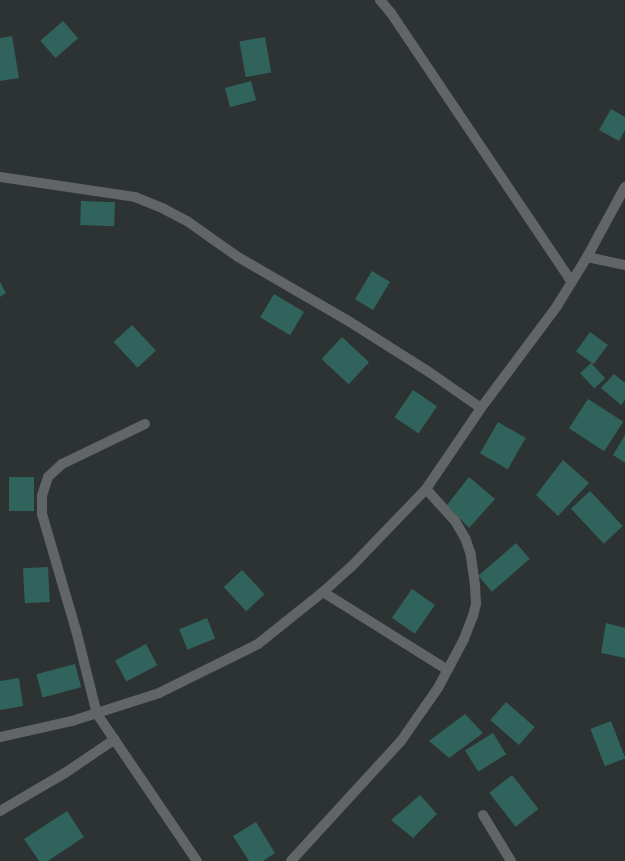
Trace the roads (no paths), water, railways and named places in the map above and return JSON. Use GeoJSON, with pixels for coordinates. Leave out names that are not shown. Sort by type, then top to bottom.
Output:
{"type":"FeatureCollection","features":[{"type":"Feature","properties":{"kind":"street"},"geometry":{"type":"LineString","coordinates":[[380,0],[572,282]]}},
{"type":"Feature","properties":{"kind":"street"},"geometry":{"type":"LineString","coordinates":[[0,177],[135,198],[164,209],[187,221],[238,257],[356,326],[429,372],[481,408]]}},
{"type":"Feature","properties":{"kind":"street"},"geometry":{"type":"LineString","coordinates":[[0,737],[72,721],[159,693],[258,644],[323,592],[351,567],[426,489],[481,408],[557,306],[587,257],[625,187]]}},
{"type":"Feature","properties":{"kind":"street"},"geometry":{"type":"LineString","coordinates":[[587,257],[625,265]]}},
{"type":"Feature","properties":{"kind":"street"},"geometry":{"type":"LineString","coordinates":[[145,424],[62,464],[48,477],[42,496],[42,514],[76,630],[97,714],[197,861]]}},
{"type":"Feature","properties":{"kind":"street"},"geometry":{"type":"LineString","coordinates":[[291,861],[401,741],[438,688],[464,639],[473,616],[476,604],[473,570],[465,538],[455,522],[426,489]]}},
{"type":"Feature","properties":{"kind":"street"},"geometry":{"type":"LineString","coordinates":[[323,592],[448,670]]}},
{"type":"Feature","properties":{"kind":"street"},"geometry":{"type":"LineString","coordinates":[[0,811],[65,773],[115,739]]}},
{"type":"Feature","properties":{"kind":"street"},"geometry":{"type":"LineString","coordinates":[[483,814],[511,861]]}}]}
